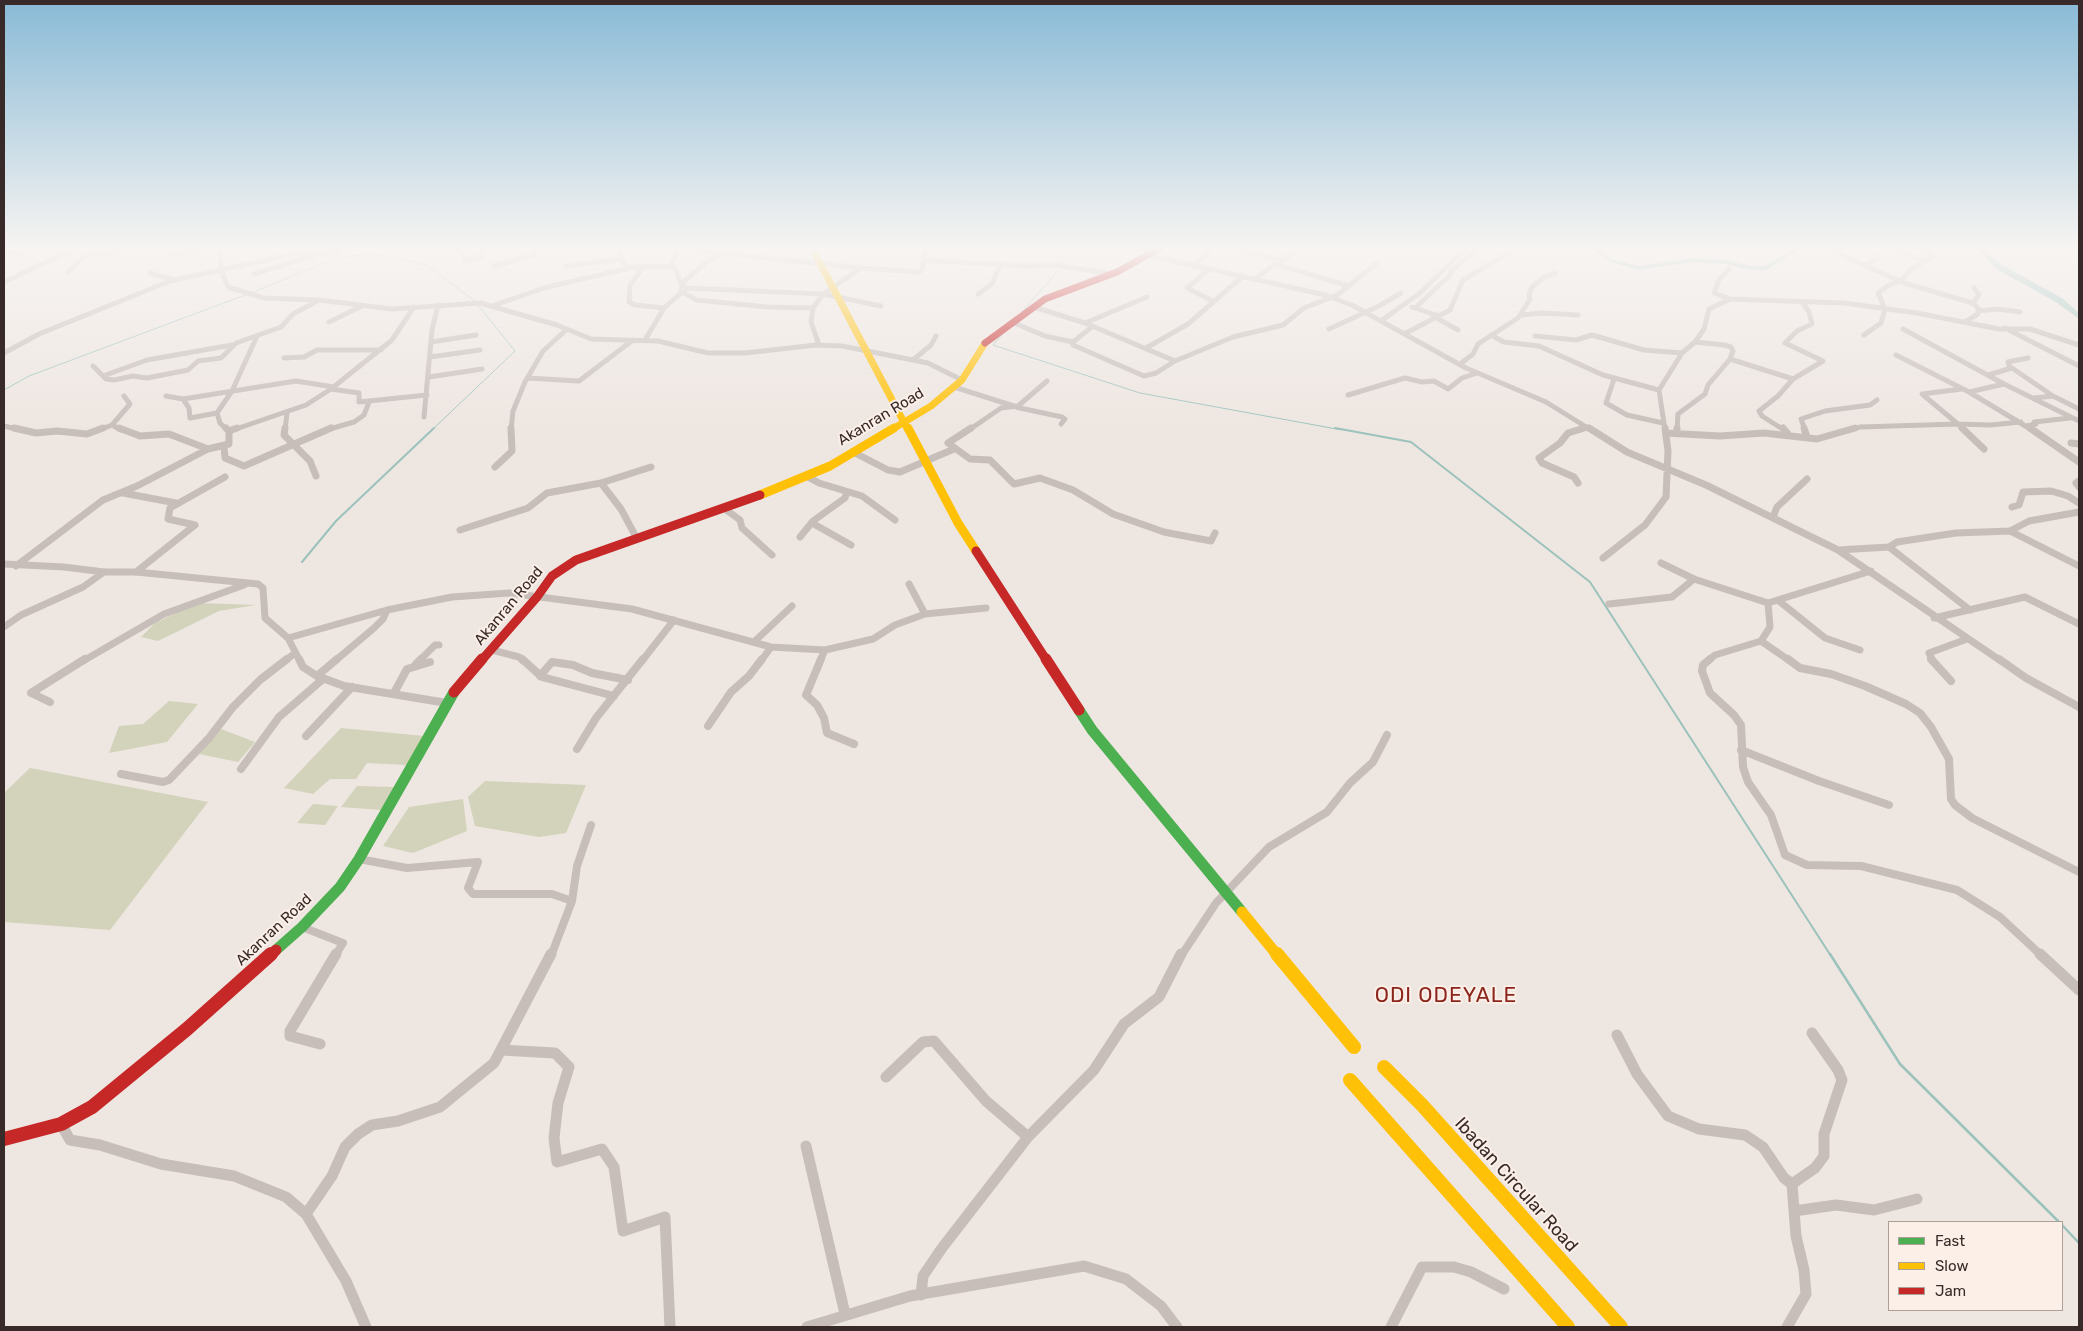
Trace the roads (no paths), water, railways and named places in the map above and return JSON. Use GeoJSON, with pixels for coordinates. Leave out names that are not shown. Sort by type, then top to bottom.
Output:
{"type":"FeatureCollection","features":[{"type":"Feature","properties":{"kind":"main road"},"geometry":{"type":"LineString","coordinates":[[845,310],[958,523],[1092,730],[1354,1047]]}},
{"type":"Feature","properties":{"kind":"main road","name":"Akanran Road"},"geometry":{"type":"LineString","coordinates":[[4,1139],[61,1124],[99,1101],[187,1029],[302,927],[340,887],[359,859],[447,703],[537,597],[552,576],[576,560],[636,537],[725,509],[808,477],[853,452],[931,406],[962,380],[985,342],[1029,310]]}},
{"type":"Feature","properties":{"kind":"main road","name":"Ibadan Circular Road"},"geometry":{"type":"LineString","coordinates":[[1384,1067],[1422,1105],[1621,1327]]}},
{"type":"Feature","properties":{"kind":"main road"},"geometry":{"type":"LineString","coordinates":[[1350,1080],[1568,1327]]}},
{"type":"Feature","properties":{"kind":"street"},"geometry":{"type":"LineString","coordinates":[[4,353],[39,334],[100,310]]}},
{"type":"Feature","properties":{"kind":"street"},"geometry":{"type":"LineString","coordinates":[[103,376],[132,367],[144,361],[232,345],[281,327],[293,314],[300,310]]}},
{"type":"Feature","properties":{"kind":"street"},"geometry":{"type":"LineString","coordinates":[[329,322],[354,310]]}},
{"type":"Feature","properties":{"kind":"street"},"geometry":{"type":"LineString","coordinates":[[229,431],[306,406],[381,350],[392,340],[412,310]]}},
{"type":"Feature","properties":{"kind":"street"},"geometry":{"type":"LineString","coordinates":[[424,417],[431,342],[437,310]]}},
{"type":"Feature","properties":{"kind":"street"},"geometry":{"type":"LineString","coordinates":[[505,310],[591,339],[644,340],[708,353],[745,353],[816,345],[842,346],[935,366],[962,380]]}},
{"type":"Feature","properties":{"kind":"street"},"geometry":{"type":"LineString","coordinates":[[644,340],[663,310]]}},
{"type":"Feature","properties":{"kind":"street"},"geometry":{"type":"LineString","coordinates":[[813,310],[811,322],[818,342],[816,345]]}},
{"type":"Feature","properties":{"kind":"street"},"geometry":{"type":"LineString","coordinates":[[1044,310],[1093,326],[1175,361]]}},
{"type":"Feature","properties":{"kind":"street"},"geometry":{"type":"LineString","coordinates":[[1085,323],[1115,310]]}},
{"type":"Feature","properties":{"kind":"street"},"geometry":{"type":"LineString","coordinates":[[1146,348],[1188,324],[1203,310]]}},
{"type":"Feature","properties":{"kind":"street"},"geometry":{"type":"LineString","coordinates":[[1012,322],[1045,336],[1072,342],[1073,346],[1144,376],[1156,373],[1175,361],[1232,337],[1283,325],[1301,310]]}},
{"type":"Feature","properties":{"kind":"street"},"geometry":{"type":"LineString","coordinates":[[1382,320],[1397,310]]}},
{"type":"Feature","properties":{"kind":"street"},"geometry":{"type":"LineString","coordinates":[[1420,310],[1435,316],[1458,330]]}},
{"type":"Feature","properties":{"kind":"street"},"geometry":{"type":"LineString","coordinates":[[1406,333],[1435,316],[1450,310]]}},
{"type":"Feature","properties":{"kind":"street"},"geometry":{"type":"LineString","coordinates":[[1460,364],[1472,354],[1478,344],[1521,315],[1524,310]]}},
{"type":"Feature","properties":{"kind":"street"},"geometry":{"type":"LineString","coordinates":[[1603,558],[1645,525],[1664,502],[1666,497],[1666,433],[1659,390],[1681,355],[1695,342],[1704,329],[1709,310]]}},
{"type":"Feature","properties":{"kind":"street"},"geometry":{"type":"LineString","coordinates":[[1788,434],[1784,429],[1762,416],[1758,411],[1793,379],[1824,360],[1785,343],[1797,331],[1812,324],[1807,310]]}},
{"type":"Feature","properties":{"kind":"street"},"geometry":{"type":"LineString","coordinates":[[1864,335],[1879,327],[1884,310]]}},
{"type":"Feature","properties":{"kind":"street"},"geometry":{"type":"LineString","coordinates":[[1885,310],[1917,313],[1962,323],[2030,329],[2079,345]]}},
{"type":"Feature","properties":{"kind":"street"},"geometry":{"type":"LineString","coordinates":[[1962,323],[1973,319],[1978,311],[1984,310]]}},
{"type":"Feature","properties":{"kind":"street"},"geometry":{"type":"LineString","coordinates":[[2009,310],[2020,312]]}},
{"type":"Feature","properties":{"kind":"street"},"geometry":{"type":"LineString","coordinates":[[1330,329],[1365,311],[1477,373],[1533,395],[1627,452],[1772,517],[1838,550],[1871,571],[1934,618],[1966,639],[2026,678],[2079,707]]}},
{"type":"Feature","properties":{"kind":"street"},"geometry":{"type":"LineString","coordinates":[[1521,315],[1542,313],[1578,315]]}},
{"type":"Feature","properties":{"kind":"street"},"geometry":{"type":"LineString","coordinates":[[1072,342],[1093,326]]}},
{"type":"Feature","properties":{"kind":"street"},"geometry":{"type":"LineString","coordinates":[[2005,328],[2079,366]]}},
{"type":"Feature","properties":{"kind":"street"},"geometry":{"type":"LineString","coordinates":[[1903,329],[2032,399],[2079,421]]}},
{"type":"Feature","properties":{"kind":"street"},"geometry":{"type":"LineString","coordinates":[[495,467],[512,451],[510,434],[513,411],[528,378],[543,351],[566,330]]}},
{"type":"Feature","properties":{"kind":"street"},"geometry":{"type":"LineString","coordinates":[[431,342],[476,335]]}},
{"type":"Feature","properties":{"kind":"street"},"geometry":{"type":"LineString","coordinates":[[1491,335],[1504,342],[1539,346],[1578,365],[1614,379],[1659,390]]}},
{"type":"Feature","properties":{"kind":"street"},"geometry":{"type":"LineString","coordinates":[[1535,336],[1576,340],[1592,335],[1644,350],[1681,355]]}},
{"type":"Feature","properties":{"kind":"street"},"geometry":{"type":"LineString","coordinates":[[183,399],[189,408],[188,415],[190,418],[217,413],[232,391],[257,336]]}},
{"type":"Feature","properties":{"kind":"street"},"geometry":{"type":"LineString","coordinates":[[913,360],[931,345],[936,336]]}},
{"type":"Feature","properties":{"kind":"street"},"geometry":{"type":"LineString","coordinates":[[528,378],[579,381],[632,340]]}},
{"type":"Feature","properties":{"kind":"street"},"geometry":{"type":"LineString","coordinates":[[1677,434],[1678,414],[1705,394],[1708,385],[1730,359],[1733,351],[1731,347],[1695,342]]}},
{"type":"Feature","properties":{"kind":"street"},"geometry":{"type":"LineString","coordinates":[[93,366],[108,380],[133,376],[147,378],[186,370],[198,361],[221,358],[232,345]]}},
{"type":"Feature","properties":{"kind":"street"},"geometry":{"type":"LineString","coordinates":[[284,358],[300,358],[317,350],[381,350]]}},
{"type":"Feature","properties":{"kind":"street"},"geometry":{"type":"LineString","coordinates":[[430,357],[480,350]]}},
{"type":"Feature","properties":{"kind":"street"},"geometry":{"type":"LineString","coordinates":[[1896,355],[1965,390],[2023,424],[2079,462]]}},
{"type":"Feature","properties":{"kind":"street"},"geometry":{"type":"LineString","coordinates":[[2028,358],[2008,362],[2012,368],[2053,396],[2079,409]]}},
{"type":"Feature","properties":{"kind":"street"},"geometry":{"type":"LineString","coordinates":[[1730,359],[1793,379]]}},
{"type":"Feature","properties":{"kind":"street"},"geometry":{"type":"LineString","coordinates":[[429,377],[482,368]]}},
{"type":"Feature","properties":{"kind":"street"},"geometry":{"type":"LineString","coordinates":[[1988,375],[2012,368]]}},
{"type":"Feature","properties":{"kind":"street"},"geometry":{"type":"LineString","coordinates":[[1348,395],[1405,378],[1422,382],[1434,381],[1448,390],[1462,378],[1477,373]]}},
{"type":"Feature","properties":{"kind":"street"},"geometry":{"type":"LineString","coordinates":[[1614,379],[1606,403],[1627,415],[1663,423]]}},
{"type":"Feature","properties":{"kind":"street"},"geometry":{"type":"LineString","coordinates":[[166,396],[183,399],[296,381],[357,392],[360,396],[358,401],[369,402],[427,395]]}},
{"type":"Feature","properties":{"kind":"street"},"geometry":{"type":"LineString","coordinates":[[1047,381],[1018,406],[1002,408],[978,425],[951,439],[948,443],[970,459],[985,458],[990,460],[1014,484],[1040,478],[1073,490],[1113,514],[1164,532],[1211,541],[1215,533]]}},
{"type":"Feature","properties":{"kind":"street"},"geometry":{"type":"LineString","coordinates":[[1984,449],[1922,394],[2004,384]]}},
{"type":"Feature","properties":{"kind":"street"},"geometry":{"type":"LineString","coordinates":[[954,387],[1013,406],[1065,419],[1061,424]]}},
{"type":"Feature","properties":{"kind":"street"},"geometry":{"type":"LineString","coordinates":[[4,426],[36,433],[64,431],[87,434],[112,425],[130,404],[124,396]]}},
{"type":"Feature","properties":{"kind":"street"},"geometry":{"type":"LineString","coordinates":[[2032,399],[2053,396]]}},
{"type":"Feature","properties":{"kind":"street"},"geometry":{"type":"LineString","coordinates":[[1807,438],[1801,419],[1825,411],[1870,405],[1877,400]]}},
{"type":"Feature","properties":{"kind":"street"},"geometry":{"type":"LineString","coordinates":[[224,446],[223,454],[225,458],[242,466],[294,445],[322,431],[361,419],[369,402]]}},
{"type":"Feature","properties":{"kind":"street"},"geometry":{"type":"LineString","coordinates":[[16,566],[103,500],[122,493],[208,449],[224,446],[230,442],[229,431],[220,423],[217,413]]}},
{"type":"Feature","properties":{"kind":"street"},"geometry":{"type":"LineString","coordinates":[[287,413],[284,435],[310,462],[316,476]]}},
{"type":"Feature","properties":{"kind":"street"},"geometry":{"type":"LineString","coordinates":[[1666,433],[1788,434],[1807,438],[1825,438],[1860,427],[2023,424],[2072,417]]}},
{"type":"Feature","properties":{"kind":"street"},"geometry":{"type":"LineString","coordinates":[[112,425],[128,434],[140,436],[169,434],[208,449]]}},
{"type":"Feature","properties":{"kind":"street"},"geometry":{"type":"LineString","coordinates":[[1578,483],[1574,477],[1542,463],[1539,458],[1560,443],[1568,433],[1588,427]]}},
{"type":"Feature","properties":{"kind":"street"},"geometry":{"type":"LineString","coordinates":[[2071,444],[2079,444]]}},
{"type":"Feature","properties":{"kind":"street"},"geometry":{"type":"LineString","coordinates":[[853,452],[858,456],[878,463],[888,470],[900,472],[954,449]]}},
{"type":"Feature","properties":{"kind":"street"},"geometry":{"type":"LineString","coordinates":[[460,530],[528,508],[546,493],[581,485],[601,483],[651,467]]}},
{"type":"Feature","properties":{"kind":"street"},"geometry":{"type":"LineString","coordinates":[[136,572],[194,526],[192,523],[168,519],[170,508],[225,477]]}},
{"type":"Feature","properties":{"kind":"street"},"geometry":{"type":"LineString","coordinates":[[808,477],[819,483],[862,496],[895,520]]}},
{"type":"Feature","properties":{"kind":"street"},"geometry":{"type":"LineString","coordinates":[[1772,517],[1777,506],[1807,479]]}},
{"type":"Feature","properties":{"kind":"street"},"geometry":{"type":"LineString","coordinates":[[2079,482],[2076,483],[2079,487]]}},
{"type":"Feature","properties":{"kind":"street"},"geometry":{"type":"LineString","coordinates":[[601,483],[621,509],[636,537]]}},
{"type":"Feature","properties":{"kind":"street"},"geometry":{"type":"LineString","coordinates":[[800,536],[812,523],[845,498],[848,494],[847,492]]}},
{"type":"Feature","properties":{"kind":"street"},"geometry":{"type":"LineString","coordinates":[[2012,507],[2019,505],[2023,492],[2051,492],[2068,496],[2079,503]]}},
{"type":"Feature","properties":{"kind":"street"},"geometry":{"type":"LineString","coordinates":[[122,493],[176,503]]}},
{"type":"Feature","properties":{"kind":"street"},"geometry":{"type":"LineString","coordinates":[[725,509],[740,520],[742,528],[755,542],[772,555]]}},
{"type":"Feature","properties":{"kind":"street"},"geometry":{"type":"LineString","coordinates":[[1838,550],[1889,547],[1897,542],[1956,533],[2010,531],[2030,520],[2079,512]]}},
{"type":"Feature","properties":{"kind":"street"},"geometry":{"type":"LineString","coordinates":[[812,523],[851,545]]}},
{"type":"Feature","properties":{"kind":"street"},"geometry":{"type":"LineString","coordinates":[[2010,531],[2079,566]]}},
{"type":"Feature","properties":{"kind":"street"},"geometry":{"type":"LineString","coordinates":[[1889,547],[1970,610]]}},
{"type":"Feature","properties":{"kind":"street"},"geometry":{"type":"LineString","coordinates":[[1661,563],[1694,579],[1768,603],[1871,571]]}},
{"type":"Feature","properties":{"kind":"street"},"geometry":{"type":"LineString","coordinates":[[4,564],[64,567],[104,572],[136,572],[175,578],[258,584],[264,588],[265,618],[288,638],[303,667],[320,677],[352,687],[447,703]]}},
{"type":"Feature","properties":{"kind":"street"},"geometry":{"type":"LineString","coordinates":[[4,627],[21,615],[83,587],[104,572]]}},
{"type":"Feature","properties":{"kind":"street"},"geometry":{"type":"LineString","coordinates":[[1608,604],[1672,596],[1694,579]]}},
{"type":"Feature","properties":{"kind":"street"},"geometry":{"type":"LineString","coordinates":[[50,702],[31,693],[58,675],[164,614],[216,593],[249,583]]}},
{"type":"Feature","properties":{"kind":"street"},"geometry":{"type":"LineString","coordinates":[[909,584],[925,614]]}},
{"type":"Feature","properties":{"kind":"street"},"geometry":{"type":"LineString","coordinates":[[288,638],[387,610],[484,593],[509,593],[632,609],[755,641],[771,647],[825,650],[872,638],[895,625],[925,614],[986,608]]}},
{"type":"Feature","properties":{"kind":"street"},"geometry":{"type":"LineString","coordinates":[[1934,618],[2025,596],[2060,616],[2079,624]]}},
{"type":"Feature","properties":{"kind":"street"},"geometry":{"type":"LineString","coordinates":[[1779,601],[1825,638],[1860,650]]}},
{"type":"Feature","properties":{"kind":"street"},"geometry":{"type":"LineString","coordinates":[[1768,603],[1770,628],[1761,641],[1714,655],[1703,665],[1702,671],[1710,693],[1734,715],[1741,725],[1741,750],[1748,782],[1771,815],[1785,855],[1807,865],[1861,866],[1957,890],[2000,917],[2079,990]]}},
{"type":"Feature","properties":{"kind":"street"},"geometry":{"type":"LineString","coordinates":[[755,641],[792,606]]}},
{"type":"Feature","properties":{"kind":"street"},"geometry":{"type":"LineString","coordinates":[[241,769],[279,717],[374,628],[383,619],[387,610]]}},
{"type":"Feature","properties":{"kind":"street"},"geometry":{"type":"LineString","coordinates":[[577,749],[596,718],[674,620]]}},
{"type":"Feature","properties":{"kind":"street"},"geometry":{"type":"LineString","coordinates":[[1951,681],[1931,659],[1929,653],[1966,639]]}},
{"type":"Feature","properties":{"kind":"street"},"geometry":{"type":"LineString","coordinates":[[1761,641],[1800,668],[1831,674],[1865,686],[1906,704],[1920,713],[1935,733],[1949,759],[1951,799],[1955,805],[1972,818],[2079,872]]}},
{"type":"Feature","properties":{"kind":"street"},"geometry":{"type":"LineString","coordinates":[[416,664],[435,645],[439,645]]}},
{"type":"Feature","properties":{"kind":"street"},"geometry":{"type":"LineString","coordinates":[[708,726],[731,692],[749,676],[771,647]]}},
{"type":"Feature","properties":{"kind":"street"},"geometry":{"type":"LineString","coordinates":[[492,650],[519,656],[540,676],[566,685],[614,696]]}},
{"type":"Feature","properties":{"kind":"street"},"geometry":{"type":"LineString","coordinates":[[825,650],[806,695],[817,705],[824,718],[827,732],[854,744]]}},
{"type":"Feature","properties":{"kind":"street"},"geometry":{"type":"LineString","coordinates":[[121,774],[163,782],[169,780],[209,738],[233,706],[260,680],[295,652]]}},
{"type":"Feature","properties":{"kind":"street"},"geometry":{"type":"LineString","coordinates":[[394,693],[407,668],[416,664],[430,662]]}},
{"type":"Feature","properties":{"kind":"street"},"geometry":{"type":"LineString","coordinates":[[540,676],[552,662],[573,665],[592,673],[628,680]]}},
{"type":"Feature","properties":{"kind":"street"},"geometry":{"type":"LineString","coordinates":[[306,736],[352,687]]}},
{"type":"Feature","properties":{"kind":"street"},"geometry":{"type":"LineString","coordinates":[[921,1295],[923,1276],[942,1248],[1028,1137],[1094,1070],[1132,1016],[1159,996],[1184,949],[1222,897],[1269,847],[1327,812],[1350,783],[1373,762],[1387,736]]}},
{"type":"Feature","properties":{"kind":"street"},"geometry":{"type":"LineString","coordinates":[[1741,750],[1819,781],[1889,805]]}},
{"type":"Feature","properties":{"kind":"street"},"geometry":{"type":"LineString","coordinates":[[306,1214],[332,1176],[345,1147],[358,1134],[372,1125],[398,1121],[440,1107],[494,1063],[547,965],[572,901],[577,866],[591,825]]}},
{"type":"Feature","properties":{"kind":"street"},"geometry":{"type":"LineString","coordinates":[[359,859],[407,868],[478,862],[474,877],[468,888],[474,894],[552,894],[572,901]]}},
{"type":"Feature","properties":{"kind":"street"},"geometry":{"type":"LineString","coordinates":[[302,927],[343,943],[290,1031],[290,1036],[320,1044]]}},
{"type":"Feature","properties":{"kind":"street"},"geometry":{"type":"LineString","coordinates":[[1792,1184],[1815,1168],[1824,1156],[1824,1134],[1842,1080],[1838,1070],[1812,1033]]}},
{"type":"Feature","properties":{"kind":"street"},"geometry":{"type":"LineString","coordinates":[[1617,1035],[1637,1074],[1668,1116],[1699,1129],[1745,1135],[1762,1147],[1784,1178],[1792,1184],[1796,1236],[1804,1270],[1806,1294],[1787,1327]]}},
{"type":"Feature","properties":{"kind":"street"},"geometry":{"type":"LineString","coordinates":[[886,1077],[923,1042],[934,1041],[986,1101],[1028,1137]]}},
{"type":"Feature","properties":{"kind":"street"},"geometry":{"type":"LineString","coordinates":[[501,1050],[555,1053],[569,1067],[558,1103],[554,1138],[557,1162],[602,1149],[614,1166],[623,1231],[665,1217],[670,1327]]}},
{"type":"Feature","properties":{"kind":"street"},"geometry":{"type":"LineString","coordinates":[[61,1124],[70,1140],[100,1145],[161,1164],[234,1176],[286,1196],[306,1214],[346,1281],[366,1327]]}},
{"type":"Feature","properties":{"kind":"street"},"geometry":{"type":"LineString","coordinates":[[806,1146],[845,1314]]}},
{"type":"Feature","properties":{"kind":"street"},"geometry":{"type":"LineString","coordinates":[[1794,1211],[1820,1209],[1836,1205],[1874,1210],[1917,1199]]}},
{"type":"Feature","properties":{"kind":"street"},"geometry":{"type":"LineString","coordinates":[[812,1326],[845,1314],[910,1296],[1084,1266],[1126,1279],[1161,1306],[1177,1327]]}},
{"type":"Feature","properties":{"kind":"street"},"geometry":{"type":"LineString","coordinates":[[1391,1327],[1422,1267],[1454,1267],[1471,1272],[1504,1289]]}},
{"type":"Feature","properties":{"kind":"waterway"},"geometry":{"type":"LineString","coordinates":[[4,390],[29,376],[205,310]]}},
{"type":"Feature","properties":{"kind":"waterway"},"geometry":{"type":"LineString","coordinates":[[432,430],[515,351],[482,310]]}},
{"type":"Feature","properties":{"kind":"waterway"},"geometry":{"type":"LineString","coordinates":[[2071,310],[2079,317]]}},
{"type":"Feature","properties":{"kind":"waterway"},"geometry":{"type":"LineString","coordinates":[[1004,332],[993,345],[1140,393],[1342,430]]}},
{"type":"Feature","properties":{"kind":"waterway"},"geometry":{"type":"LineString","coordinates":[[302,562],[336,521],[434,428]]}},
{"type":"Feature","properties":{"kind":"waterway"},"geometry":{"type":"LineString","coordinates":[[1335,428],[1411,442],[1590,582],[1831,956]]}},
{"type":"Feature","properties":{"kind":"waterway"},"geometry":{"type":"LineString","coordinates":[[1830,954],[1900,1064],[2058,1221]]}},
{"type":"Feature","properties":{"kind":"waterway"},"geometry":{"type":"LineString","coordinates":[[2063,1226],[2079,1243]]}},
{"type":"Feature","properties":{"kind":"district","name":"ODI ODEYALE"},"geometry":{"type":"Point","coordinates":[1446,996]}}]}
